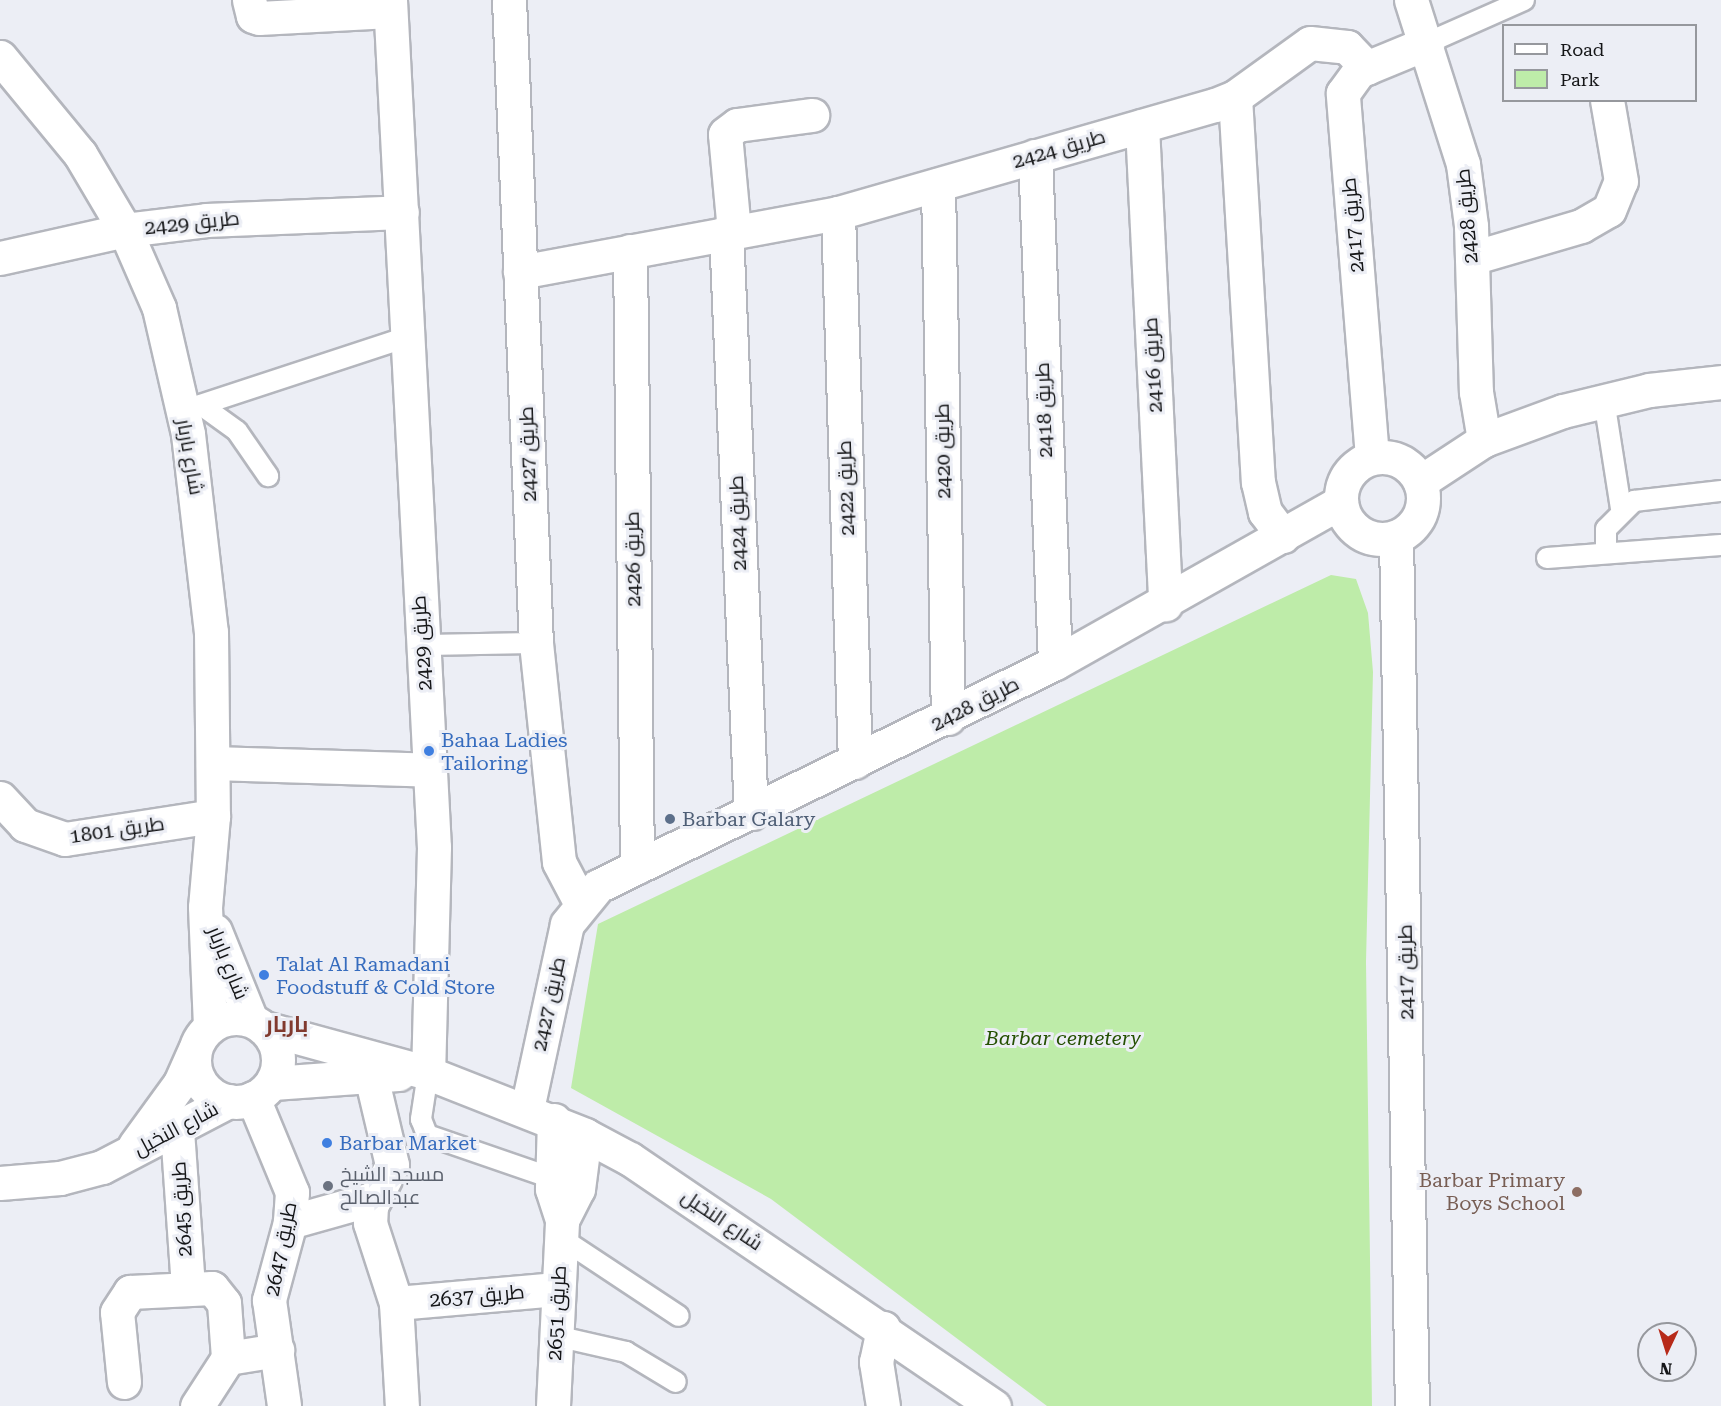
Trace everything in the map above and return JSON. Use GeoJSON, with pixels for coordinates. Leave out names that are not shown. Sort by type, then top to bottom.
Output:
{"type":"FeatureCollection","features":[{"type":"Feature","properties":{"kind":"street"},"geometry":{"type":"LineString","coordinates":[[249,0],[253,16],[259,18],[390,5]]}},
{"type":"Feature","properties":{"kind":"street","name":"طريق 2427"},"geometry":{"type":"LineString","coordinates":[[509,0],[536,643],[559,862],[589,894],[564,936],[540,1114]]}},
{"type":"Feature","properties":{"kind":"street","name":"طريق 2428"},"geometry":{"type":"LineString","coordinates":[[1411,0],[1458,134],[1472,258],[1476,392],[1484,440]]}},
{"type":"Feature","properties":{"kind":"street","name":"طريق 2429"},"geometry":{"type":"LineString","coordinates":[[390,5],[434,847],[428,1073]]}},
{"type":"Feature","properties":{"kind":"street","name":"طريق 2424"},"geometry":{"type":"LineString","coordinates":[[520,272],[730,231],[838,213],[1142,126],[1235,98],[1310,43],[1347,47],[1367,68]]}},
{"type":"Feature","properties":{"kind":"street","name":"طريق 2417"},"geometry":{"type":"LineString","coordinates":[[1372,457],[1343,102],[1346,84],[1367,68],[1427,43]]}},
{"type":"Feature","properties":{"kind":"street","name":"شارع باربار"},"geometry":{"type":"LineString","coordinates":[[0,57],[80,154],[125,230],[159,308],[192,408],[206,566],[213,763],[213,816],[205,907],[202,1038]]}},
{"type":"Feature","properties":{"kind":"street"},"geometry":{"type":"LineString","coordinates":[[1235,98],[1258,482],[1265,512],[1283,536]]}},
{"type":"Feature","properties":{"kind":"street"},"geometry":{"type":"LineString","coordinates":[[1472,258],[1581,226],[1609,210],[1622,181],[1607,102]]}},
{"type":"Feature","properties":{"kind":"street"},"geometry":{"type":"LineString","coordinates":[[730,231],[725,134],[737,125],[812,116]]}},
{"type":"Feature","properties":{"kind":"street","name":"طريق 2416"},"geometry":{"type":"LineString","coordinates":[[1142,126],[1165,604]]}},
{"type":"Feature","properties":{"kind":"street","name":"طريق 2418"},"geometry":{"type":"LineString","coordinates":[[1035,156],[1055,663]]}},
{"type":"Feature","properties":{"kind":"street","name":"طريق 2420"},"geometry":{"type":"LineString","coordinates":[[938,185],[948,718]]}},
{"type":"Feature","properties":{"kind":"street","name":"طريق 2429"},"geometry":{"type":"LineString","coordinates":[[0,258],[125,230],[304,213],[402,212]]}},
{"type":"Feature","properties":{"kind":"street","name":"طريق 2422"},"geometry":{"type":"LineString","coordinates":[[838,213],[855,762]]}},
{"type":"Feature","properties":{"kind":"street","name":"طريق 2424"},"geometry":{"type":"LineString","coordinates":[[730,231],[751,813]]}},
{"type":"Feature","properties":{"kind":"street","name":"طريق 2426"},"geometry":{"type":"LineString","coordinates":[[630,251],[637,867]]}},
{"type":"Feature","properties":{"kind":"street"},"geometry":{"type":"LineString","coordinates":[[1420,482],[1484,440],[1604,400],[1721,382]]}},
{"type":"Feature","properties":{"kind":"street"},"geometry":{"type":"LineString","coordinates":[[1372,457],[1406,464],[1420,482],[1424,495],[1417,521],[1396,537],[1360,533],[1341,502],[1345,479],[1372,457]]}},
{"type":"Feature","properties":{"kind":"street","name":"طريق 2428"},"geometry":{"type":"LineString","coordinates":[[589,894],[637,867],[948,718],[1055,663],[1165,604],[1341,502]]}},
{"type":"Feature","properties":{"kind":"street","name":"طريق 2417"},"geometry":{"type":"LineString","coordinates":[[1396,537],[1412,1406]]}},
{"type":"Feature","properties":{"kind":"street"},"geometry":{"type":"LineString","coordinates":[[213,763],[430,770]]}},
{"type":"Feature","properties":{"kind":"street","name":"طريق 1801"},"geometry":{"type":"LineString","coordinates":[[3,809],[44,835],[65,839],[213,816]]}},
{"type":"Feature","properties":{"kind":"street","name":"شارع باربار"},"geometry":{"type":"LineString","coordinates":[[205,907],[257,1024]]}},
{"type":"Feature","properties":{"kind":"street"},"geometry":{"type":"LineString","coordinates":[[237,1017],[257,1024],[279,1060],[251,1094],[216,1097],[197,1078],[202,1038],[237,1017]]}},
{"type":"Feature","properties":{"kind":"street","name":"شارع النخيل"},"geometry":{"type":"LineString","coordinates":[[257,1024],[428,1073],[540,1114],[630,1159],[884,1328],[994,1406]]}},
{"type":"Feature","properties":{"kind":"street","name":"شارع النخيل"},"geometry":{"type":"LineString","coordinates":[[122,1157],[165,1108],[202,1038]]}},
{"type":"Feature","properties":{"kind":"street","name":"شارع النخيل"},"geometry":{"type":"LineString","coordinates":[[0,1183],[81,1174],[122,1157],[251,1094],[371,1076],[428,1073]]}},
{"type":"Feature","properties":{"kind":"street"},"geometry":{"type":"LineString","coordinates":[[371,1076],[392,1165],[375,1198],[370,1223],[396,1303],[402,1406]]}},
{"type":"Feature","properties":{"kind":"street","name":"طريق 2647"},"geometry":{"type":"LineString","coordinates":[[251,1094],[286,1169],[290,1222],[268,1300],[284,1406]]}},
{"type":"Feature","properties":{"kind":"street","name":"طريق 2651"},"geometry":{"type":"LineString","coordinates":[[540,1114],[562,1229],[557,1289],[554,1406]]}},
{"type":"Feature","properties":{"kind":"street","name":"طريق 2645"},"geometry":{"type":"LineString","coordinates":[[177,1130],[188,1289]]}},
{"type":"Feature","properties":{"kind":"street","name":"طريق 2651"},"geometry":{"type":"LineString","coordinates":[[562,1229],[578,1189],[585,1136]]}},
{"type":"Feature","properties":{"kind":"street"},"geometry":{"type":"LineString","coordinates":[[290,1222],[375,1198]]}},
{"type":"Feature","properties":{"kind":"street"},"geometry":{"type":"LineString","coordinates":[[124,1382],[117,1312],[123,1297],[212,1288],[220,1294],[228,1358],[197,1406]]}},
{"type":"Feature","properties":{"kind":"street","name":"طريق 2637"},"geometry":{"type":"LineString","coordinates":[[396,1303],[557,1289]]}},
{"type":"Feature","properties":{"kind":"street"},"geometry":{"type":"LineString","coordinates":[[883,1406],[876,1362],[884,1328]]}},
{"type":"Feature","properties":{"kind":"street"},"geometry":{"type":"LineString","coordinates":[[228,1358],[277,1350]]}},
{"type":"Feature","properties":{"kind":"lane"},"geometry":{"type":"LineString","coordinates":[[1427,43],[1524,0]]}},
{"type":"Feature","properties":{"kind":"lane"},"geometry":{"type":"LineString","coordinates":[[192,408],[407,337]]}},
{"type":"Feature","properties":{"kind":"lane"},"geometry":{"type":"LineString","coordinates":[[1604,400],[1622,508]]}},
{"type":"Feature","properties":{"kind":"lane"},"geometry":{"type":"LineString","coordinates":[[192,408],[237,431],[268,476]]}},
{"type":"Feature","properties":{"kind":"lane"},"geometry":{"type":"LineString","coordinates":[[1606,553],[1606,529],[1622,508],[1647,496],[1721,491]]}},
{"type":"Feature","properties":{"kind":"lane"},"geometry":{"type":"LineString","coordinates":[[1547,558],[1721,545]]}},
{"type":"Feature","properties":{"kind":"lane"},"geometry":{"type":"LineString","coordinates":[[423,645],[536,643]]}},
{"type":"Feature","properties":{"kind":"lane"},"geometry":{"type":"LineString","coordinates":[[428,1073],[421,1119],[427,1135],[552,1178]]}},
{"type":"Feature","properties":{"kind":"lane"},"geometry":{"type":"LineString","coordinates":[[562,1229],[679,1316]]}},
{"type":"Feature","properties":{"kind":"lane"},"geometry":{"type":"LineString","coordinates":[[556,1336],[626,1352],[676,1382]]}},
{"type":"Feature","properties":{"kind":"green space","name":"Barbar cemetery"},"geometry":{"type":"Polygon","coordinates":[[[1331,575],[1356,579],[1368,613],[1373,672],[1366,962],[1372,1406],[1047,1406],[771,1199],[571,1088],[598,924],[1331,575]]]}},
{"type":"Feature","properties":{"kind":"place","name":"Bahaa Ladies Tailoring"},"geometry":{"type":"Point","coordinates":[429,751]}},
{"type":"Feature","properties":{"kind":"place","name":"Barbar Galary"},"geometry":{"type":"Point","coordinates":[670,819]}},
{"type":"Feature","properties":{"kind":"place","name":"Talat Al Ramadani Foodstuff & Cold Store"},"geometry":{"type":"Point","coordinates":[264,975]}},
{"type":"Feature","properties":{"kind":"place","name":"Barbar Market"},"geometry":{"type":"Point","coordinates":[327,1143]}},
{"type":"Feature","properties":{"kind":"place","name":"مسجد الشيخ عبدالصالح"},"geometry":{"type":"Point","coordinates":[328,1186]}},
{"type":"Feature","properties":{"kind":"place","name":"Barbar Primary Boys School"},"geometry":{"type":"Point","coordinates":[1577,1192]}},
{"type":"Feature","properties":{"kind":"district","name":"باربار"},"geometry":{"type":"Point","coordinates":[287,1025]}}]}
